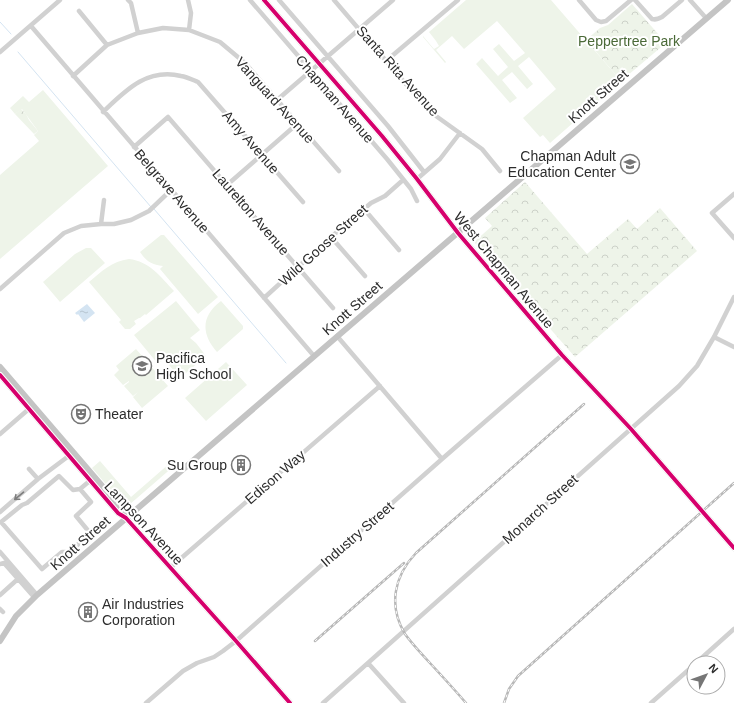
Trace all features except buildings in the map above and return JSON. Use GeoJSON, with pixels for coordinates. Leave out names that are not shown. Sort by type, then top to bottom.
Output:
{"type":"FeatureCollection","features":[{"type":"Feature","properties":{"kind":"main road","name":"West Chapman Avenue"},"geometry":{"type":"LineString","coordinates":[[264,0],[382,136],[458,233],[562,355],[630,429],[734,548]]}},
{"type":"Feature","properties":{"kind":"main road","name":"Knott Street"},"geometry":{"type":"LineString","coordinates":[[0,641],[16,616],[35,596],[728,0]]}},
{"type":"Feature","properties":{"kind":"main road","name":"Lampson Avenue"},"geometry":{"type":"LineString","coordinates":[[0,367],[31,407],[92,479],[122,509],[126,518],[290,703]]}},
{"type":"Feature","properties":{"kind":"main road","name":"Lampson Avenue"},"geometry":{"type":"LineString","coordinates":[[0,375],[31,407]]}},
{"type":"Feature","properties":{"kind":"street"},"geometry":{"type":"LineString","coordinates":[[0,52],[60,0]]}},
{"type":"Feature","properties":{"kind":"street"},"geometry":{"type":"LineString","coordinates":[[128,0],[131,3],[138,33]]}},
{"type":"Feature","properties":{"kind":"street"},"geometry":{"type":"LineString","coordinates":[[188,0],[191,13],[189,30]]}},
{"type":"Feature","properties":{"kind":"street","name":"Chapman Avenue"},"geometry":{"type":"LineString","coordinates":[[250,0],[387,159],[411,189],[417,202]]}},
{"type":"Feature","properties":{"kind":"street","name":"Chapman Avenue"},"geometry":{"type":"LineString","coordinates":[[279,0],[388,126],[424,172]]}},
{"type":"Feature","properties":{"kind":"street","name":"Santa Rita Avenue"},"geometry":{"type":"LineString","coordinates":[[334,0],[430,111],[482,149],[500,170]]}},
{"type":"Feature","properties":{"kind":"street"},"geometry":{"type":"LineString","coordinates":[[277,100],[393,0]]}},
{"type":"Feature","properties":{"kind":"street"},"geometry":{"type":"LineString","coordinates":[[386,61],[458,0]]}},
{"type":"Feature","properties":{"kind":"street"},"geometry":{"type":"LineString","coordinates":[[579,0],[596,20],[601,22],[606,21],[631,0]]}},
{"type":"Feature","properties":{"kind":"street"},"geometry":{"type":"LineString","coordinates":[[635,0],[652,19],[655,20],[662,17],[682,0]]}},
{"type":"Feature","properties":{"kind":"street"},"geometry":{"type":"LineString","coordinates":[[690,0],[706,18]]}},
{"type":"Feature","properties":{"kind":"street"},"geometry":{"type":"LineString","coordinates":[[73,76],[107,45],[79,11]]}},
{"type":"Feature","properties":{"kind":"street","name":"Belgrave Avenue"},"geometry":{"type":"LineString","coordinates":[[30,26],[314,356]]}},
{"type":"Feature","properties":{"kind":"street","name":"Vanguard Avenue"},"geometry":{"type":"LineString","coordinates":[[107,45],[138,33],[163,28],[189,30],[220,42],[245,63],[339,171]]}},
{"type":"Feature","properties":{"kind":"street","name":"Amy Avenue"},"geometry":{"type":"LineString","coordinates":[[103,112],[127,90],[146,78],[167,74],[182,76],[198,82],[303,202]]}},
{"type":"Feature","properties":{"kind":"street","name":"Laurelton Avenue"},"geometry":{"type":"LineString","coordinates":[[134,147],[168,117],[333,308]]}},
{"type":"Feature","properties":{"kind":"street"},"geometry":{"type":"LineString","coordinates":[[227,185],[297,124]]}},
{"type":"Feature","properties":{"kind":"street"},"geometry":{"type":"LineString","coordinates":[[417,179],[440,159],[460,133]]}},
{"type":"Feature","properties":{"kind":"street","name":"Wild Goose Street"},"geometry":{"type":"LineString","coordinates":[[264,298],[364,208],[385,196],[403,180]]}},
{"type":"Feature","properties":{"kind":"street"},"geometry":{"type":"LineString","coordinates":[[0,289],[64,233],[82,226],[114,224],[131,220],[149,211],[171,190]]}},
{"type":"Feature","properties":{"kind":"street"},"geometry":{"type":"LineString","coordinates":[[734,194],[712,213],[734,238]]}},
{"type":"Feature","properties":{"kind":"street"},"geometry":{"type":"LineString","coordinates":[[101,224],[104,200]]}},
{"type":"Feature","properties":{"kind":"street"},"geometry":{"type":"LineString","coordinates":[[364,208],[399,250]]}},
{"type":"Feature","properties":{"kind":"street"},"geometry":{"type":"LineString","coordinates":[[332,237],[366,276]]}},
{"type":"Feature","properties":{"kind":"street","name":"Monarch Street"},"geometry":{"type":"LineString","coordinates":[[323,703],[679,386],[697,366],[714,337],[734,297]]}},
{"type":"Feature","properties":{"kind":"street"},"geometry":{"type":"LineString","coordinates":[[337,336],[442,459]]}},
{"type":"Feature","properties":{"kind":"street"},"geometry":{"type":"LineString","coordinates":[[714,337],[734,347]]}},
{"type":"Feature","properties":{"kind":"street","name":"Industry Street"},"geometry":{"type":"LineString","coordinates":[[146,703],[183,671],[197,663],[214,657],[236,641],[562,355]]}},
{"type":"Feature","properties":{"kind":"street","name":"Edison Way"},"geometry":{"type":"LineString","coordinates":[[170,567],[380,386]]}},
{"type":"Feature","properties":{"kind":"street"},"geometry":{"type":"LineString","coordinates":[[0,434],[31,407]]}},
{"type":"Feature","properties":{"kind":"street"},"geometry":{"type":"LineString","coordinates":[[0,512],[38,479],[71,454]]}},
{"type":"Feature","properties":{"kind":"street"},"geometry":{"type":"LineString","coordinates":[[29,469],[38,479]]}},
{"type":"Feature","properties":{"kind":"street"},"geometry":{"type":"LineString","coordinates":[[80,490],[91,502],[76,516],[90,533],[70,552],[62,552],[42,569],[1,522],[22,505],[27,503],[59,476],[73,490],[80,490],[92,479]]}},
{"type":"Feature","properties":{"kind":"street"},"geometry":{"type":"LineString","coordinates":[[0,552],[3,562],[35,596]]}},
{"type":"Feature","properties":{"kind":"street"},"geometry":{"type":"LineString","coordinates":[[0,595],[19,578]]}},
{"type":"Feature","properties":{"kind":"street"},"geometry":{"type":"LineString","coordinates":[[705,655],[734,630]]}},
{"type":"Feature","properties":{"kind":"street"},"geometry":{"type":"LineString","coordinates":[[368,662],[404,703]]}},
{"type":"Feature","properties":{"kind":"street"},"geometry":{"type":"LineString","coordinates":[[651,703],[686,672]]}},
{"type":"Feature","properties":{"kind":"green space"},"geometry":{"type":"Polygon","coordinates":[[[466,0],[551,0],[621,81],[550,143],[543,135],[540,137],[523,118],[556,89],[529,57],[518,66],[533,84],[527,89],[512,72],[502,80],[517,98],[510,103],[476,64],[482,58],[498,76],[508,67],[493,49],[499,44],[514,61],[525,53],[497,21],[464,49],[452,36],[436,50],[446,62],[445,63],[423,37],[434,49],[439,46],[429,32],[466,0]]]}},
{"type":"Feature","properties":{"kind":"green space","name":"Peppertree Park"},"geometry":{"type":"Polygon","coordinates":[[[632,4],[666,43],[621,81],[586,40],[600,28],[608,25],[632,4]]]}},
{"type":"Feature","properties":{"kind":"green space"},"geometry":{"type":"Polygon","coordinates":[[[43,90],[108,166],[0,259],[0,175],[39,141],[34,135],[38,131],[22,109],[15,114],[10,108],[23,96],[29,102],[43,90]]]}},
{"type":"Feature","properties":{"kind":"green space"},"geometry":{"type":"Polygon","coordinates":[[[21,109],[38,131],[34,134],[15,114],[21,109]]]}},
{"type":"Feature","properties":{"kind":"green space"},"geometry":{"type":"Polygon","coordinates":[[[525,182],[587,254],[628,219],[637,229],[660,208],[697,251],[575,357],[474,242],[492,226],[485,218],[525,182]]]}},
{"type":"Feature","properties":{"kind":"green space"},"geometry":{"type":"Polygon","coordinates":[[[161,235],[164,235],[218,297],[198,314],[160,269],[163,266],[150,262],[140,252],[161,235]]]}},
{"type":"Feature","properties":{"kind":"green space"},"geometry":{"type":"Polygon","coordinates":[[[86,248],[91,248],[105,263],[60,302],[43,282],[75,254],[86,248]]]}},
{"type":"Feature","properties":{"kind":"green space"},"geometry":{"type":"Polygon","coordinates":[[[129,259],[136,260],[149,266],[174,291],[146,315],[145,314],[134,321],[136,324],[130,329],[125,329],[119,322],[121,320],[89,282],[102,271],[117,262],[129,259]]]}},
{"type":"Feature","properties":{"kind":"green space"},"geometry":{"type":"Polygon","coordinates":[[[176,301],[200,330],[190,338],[206,356],[180,378],[164,359],[158,364],[134,335],[176,301]]]}},
{"type":"Feature","properties":{"kind":"green space"},"geometry":{"type":"Polygon","coordinates":[[[221,301],[243,326],[243,329],[217,352],[208,339],[206,325],[210,313],[221,301]]]}},
{"type":"Feature","properties":{"kind":"green space"},"geometry":{"type":"Polygon","coordinates":[[[136,349],[168,386],[142,408],[133,397],[138,392],[133,396],[124,386],[129,381],[123,385],[114,375],[119,370],[116,366],[136,349]]]}},
{"type":"Feature","properties":{"kind":"green space"},"geometry":{"type":"Polygon","coordinates":[[[226,362],[247,385],[206,421],[185,398],[226,362]]]}},
{"type":"Feature","properties":{"kind":"green space"},"geometry":{"type":"Polygon","coordinates":[[[100,461],[131,497],[170,463],[174,466],[129,505],[123,504],[92,468],[100,461]]]}},
{"type":"Feature","properties":{"kind":"water"},"geometry":{"type":"Polygon","coordinates":[[[87,304],[95,313],[84,322],[78,314],[77,315],[75,313],[87,304]]]}},
{"type":"Feature","properties":{"kind":"waterway"},"geometry":{"type":"LineString","coordinates":[[0,22],[11,34]]}},
{"type":"Feature","properties":{"kind":"waterway"},"geometry":{"type":"LineString","coordinates":[[18,52],[151,207]]}},
{"type":"Feature","properties":{"kind":"waterway"},"geometry":{"type":"LineString","coordinates":[[154,209],[286,363]]}},
{"type":"Feature","properties":{"kind":"railway"},"geometry":{"type":"LineString","coordinates":[[466,703],[405,634],[396,613],[395,602],[398,581],[403,571],[416,553],[584,404]]}},
{"type":"Feature","properties":{"kind":"railway"},"geometry":{"type":"LineString","coordinates":[[504,703],[509,689],[518,676],[734,483]]}},
{"type":"Feature","properties":{"kind":"railway"},"geometry":{"type":"LineString","coordinates":[[315,641],[404,563]]}},
{"type":"Feature","properties":{"kind":"cycle path"},"geometry":{"type":"LineString","coordinates":[[264,0],[382,136],[458,233],[562,355],[631,429],[734,548]]}},
{"type":"Feature","properties":{"kind":"cycle path"},"geometry":{"type":"LineString","coordinates":[[0,375],[118,513],[126,518],[290,703]]}},
{"type":"Feature","properties":{"kind":"place","name":"Chapman Adult Education Center"},"geometry":{"type":"Point","coordinates":[630,164]}},
{"type":"Feature","properties":{"kind":"place","name":"Pacifica High School"},"geometry":{"type":"Point","coordinates":[142,366]}},
{"type":"Feature","properties":{"kind":"place","name":"Theater"},"geometry":{"type":"Point","coordinates":[81,414]}},
{"type":"Feature","properties":{"kind":"place","name":"Su Group"},"geometry":{"type":"Point","coordinates":[241,465]}},
{"type":"Feature","properties":{"kind":"place","name":"Air Industries Corporation"},"geometry":{"type":"Point","coordinates":[88,612]}}]}
